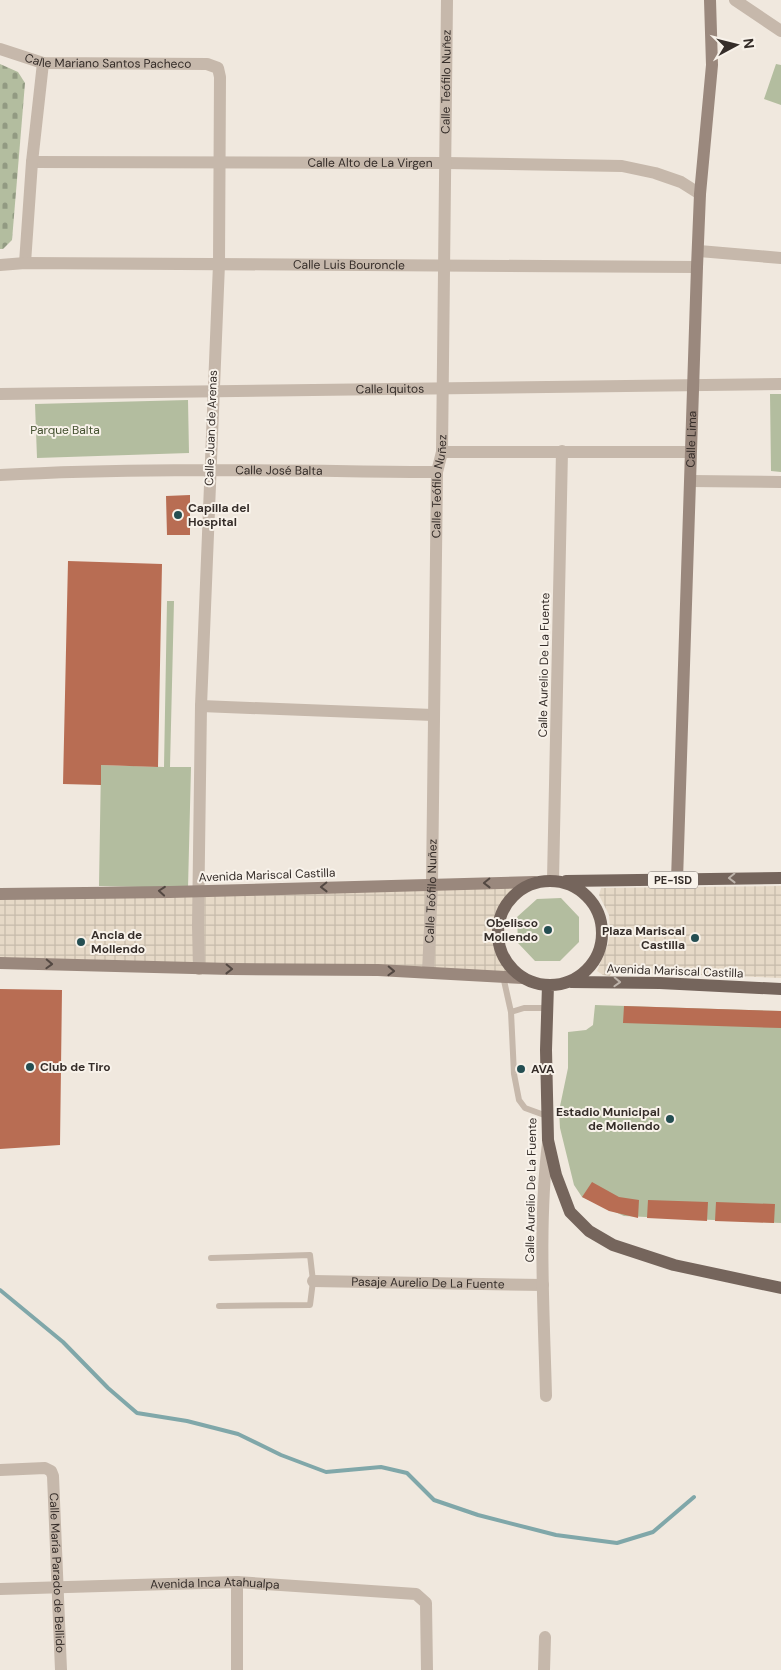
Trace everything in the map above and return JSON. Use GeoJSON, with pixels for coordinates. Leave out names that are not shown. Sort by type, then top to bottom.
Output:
{"type":"FeatureCollection","features":[{"type":"Feature","properties":{"kind":"main road","name":"PE-1SD"},"geometry":{"type":"LineString","coordinates":[[558,881],[781,878]]}},
{"type":"Feature","properties":{"kind":"main road"},"geometry":{"type":"LineString","coordinates":[[558,881],[575,887],[591,901],[600,919],[602,932],[596,958],[584,973],[568,982],[548,985],[533,983],[523,978],[508,964],[502,954],[498,939],[498,923],[510,899],[523,887],[535,882],[558,881]]}},
{"type":"Feature","properties":{"kind":"main road","name":"Avenida Mariscal Castilla"},"geometry":{"type":"LineString","coordinates":[[568,982],[652,983],[781,990]]}},
{"type":"Feature","properties":{"kind":"main road","name":"Calle Aurelio De La Fuente"},"geometry":{"type":"LineString","coordinates":[[548,985],[548,1140]]}},
{"type":"Feature","properties":{"kind":"main road"},"geometry":{"type":"LineString","coordinates":[[548,1140],[556,1175],[570,1212],[589,1231],[613,1246],[674,1265],[781,1288]]}},
{"type":"Feature","properties":{"kind":"street","name":"Calle Teófilo Nuñez"},"geometry":{"type":"LineString","coordinates":[[428,972],[432,884],[437,472],[442,452],[447,0]]}},
{"type":"Feature","properties":{"kind":"street","name":"Calle Lima"},"geometry":{"type":"LineString","coordinates":[[677,880],[691,481],[689,452],[700,194],[712,65],[710,0]]}},
{"type":"Feature","properties":{"kind":"street"},"geometry":{"type":"LineString","coordinates":[[735,0],[781,31]]}},
{"type":"Feature","properties":{"kind":"street","name":"Calle Mariano Santos Pacheco"},"geometry":{"type":"LineString","coordinates":[[0,48],[43,63],[207,64],[218,68]]}},
{"type":"Feature","properties":{"kind":"street"},"geometry":{"type":"LineString","coordinates":[[24,263],[32,162],[43,63]]}},
{"type":"Feature","properties":{"kind":"street","name":"Calle Juan de Arenas"},"geometry":{"type":"LineString","coordinates":[[199,969],[201,706],[219,264],[220,77],[218,68]]}},
{"type":"Feature","properties":{"kind":"street","name":"Calle Alto de La Virgen"},"geometry":{"type":"LineString","coordinates":[[32,162],[220,164],[446,163],[622,166],[655,173],[680,182],[700,194]]}},
{"type":"Feature","properties":{"kind":"street"},"geometry":{"type":"LineString","coordinates":[[698,251],[781,258]]}},
{"type":"Feature","properties":{"kind":"street","name":"Calle Luis Bouroncle"},"geometry":{"type":"LineString","coordinates":[[0,265],[24,263],[697,267]]}},
{"type":"Feature","properties":{"kind":"street","name":"Calle Iquitos"},"geometry":{"type":"LineString","coordinates":[[0,394],[781,384]]}},
{"type":"Feature","properties":{"kind":"street","name":"Calle Aurelio De La Fuente"},"geometry":{"type":"LineString","coordinates":[[558,881],[562,451]]}},
{"type":"Feature","properties":{"kind":"street"},"geometry":{"type":"LineString","coordinates":[[442,452],[689,452]]}},
{"type":"Feature","properties":{"kind":"street","name":"Calle José Balta"},"geometry":{"type":"LineString","coordinates":[[0,475],[79,470],[437,472]]}},
{"type":"Feature","properties":{"kind":"street"},"geometry":{"type":"LineString","coordinates":[[691,481],[781,482]]}},
{"type":"Feature","properties":{"kind":"street"},"geometry":{"type":"LineString","coordinates":[[201,706],[433,715]]}},
{"type":"Feature","properties":{"kind":"street","name":"Avenida Mariscal Castilla"},"geometry":{"type":"LineString","coordinates":[[0,894],[535,882]]}},
{"type":"Feature","properties":{"kind":"street"},"geometry":{"type":"LineString","coordinates":[[0,962],[199,969],[428,972],[523,978]]}},
{"type":"Feature","properties":{"kind":"street","name":"Calle Aurelio De La Fuente"},"geometry":{"type":"LineString","coordinates":[[546,1396],[543,1285],[545,1167],[548,1140]]}},
{"type":"Feature","properties":{"kind":"street","name":"Pasaje Aurelio De La Fuente"},"geometry":{"type":"LineString","coordinates":[[313,1281],[543,1285]]}},
{"type":"Feature","properties":{"kind":"street","name":"Calle María Parado de Bellido"},"geometry":{"type":"LineString","coordinates":[[0,1470],[45,1468],[52,1471],[61,1670]]}},
{"type":"Feature","properties":{"kind":"street"},"geometry":{"type":"LineString","coordinates":[[237,1582],[237,1670]]}},
{"type":"Feature","properties":{"kind":"street","name":"Avenida Inca Atahualpa"},"geometry":{"type":"LineString","coordinates":[[0,1589],[237,1582],[416,1594],[426,1603],[427,1670]]}},
{"type":"Feature","properties":{"kind":"street"},"geometry":{"type":"LineString","coordinates":[[544,1637],[544,1670]]}},
{"type":"Feature","properties":{"kind":"lane"},"geometry":{"type":"LineString","coordinates":[[503,976],[512,1012],[514,1074],[519,1100],[525,1108],[547,1116]]}},
{"type":"Feature","properties":{"kind":"lane"},"geometry":{"type":"LineString","coordinates":[[512,1012],[524,1008],[547,1008]]}},
{"type":"Feature","properties":{"kind":"lane"},"geometry":{"type":"LineString","coordinates":[[211,1258],[310,1255],[313,1281],[310,1305],[219,1306]]}},
{"type":"Feature","properties":{"kind":"green space"},"geometry":{"type":"Polygon","coordinates":[[[0,64],[18,72],[25,83],[12,240],[3,249],[0,249],[0,64]]]}},
{"type":"Feature","properties":{"kind":"green space"},"geometry":{"type":"Polygon","coordinates":[[[776,64],[781,65],[781,105],[764,99],[776,64]]]}},
{"type":"Feature","properties":{"kind":"green space"},"geometry":{"type":"Polygon","coordinates":[[[770,394],[781,394],[781,472],[771,471],[770,394]]]}},
{"type":"Feature","properties":{"kind":"green space","name":"Parque Balta"},"geometry":{"type":"Polygon","coordinates":[[[188,400],[189,453],[37,458],[35,404],[188,400]]]}},
{"type":"Feature","properties":{"kind":"green space"},"geometry":{"type":"Polygon","coordinates":[[[167,601],[174,601],[170,767],[191,767],[188,888],[99,886],[101,765],[164,767],[167,601]]]}},
{"type":"Feature","properties":{"kind":"green space"},"geometry":{"type":"Polygon","coordinates":[[[561,898],[579,917],[579,942],[560,961],[535,961],[518,943],[517,917],[537,899],[561,898]]]}},
{"type":"Feature","properties":{"kind":"green space","name":"Estadio Municipal de Mollendo"},"geometry":{"type":"Polygon","coordinates":[[[595,1005],[781,1011],[781,1223],[624,1216],[582,1197],[574,1185],[560,1128],[559,1111],[568,1068],[568,1032],[586,1030],[593,1025],[595,1005]]]}},
{"type":"Feature","properties":{"kind":"shaded area","name":"Plaza Mariscal Castilla"},"geometry":{"type":"Polygon","coordinates":[[[781,886],[781,978],[618,972],[611,973],[610,976],[603,975],[597,971],[608,944],[610,932],[609,915],[599,895],[601,888],[781,886]]]}},
{"type":"Feature","properties":{"kind":"shaded area"},"geometry":{"type":"Polygon","coordinates":[[[523,887],[505,906],[498,929],[502,954],[516,973],[0,963],[0,894],[523,887]]]}},
{"type":"Feature","properties":{"kind":"building","name":"Capilla del Hospital"},"geometry":{"type":"Polygon","coordinates":[[[190,495],[190,535],[167,535],[166,496],[190,495]]]}},
{"type":"Feature","properties":{"kind":"building"},"geometry":{"type":"Polygon","coordinates":[[[68,561],[162,564],[158,767],[101,765],[101,785],[63,784],[68,561]]]}},
{"type":"Feature","properties":{"kind":"building","name":"Club de Tiro"},"geometry":{"type":"Polygon","coordinates":[[[0,989],[62,990],[60,1145],[0,1149],[0,989]]]}},
{"type":"Feature","properties":{"kind":"building"},"geometry":{"type":"Polygon","coordinates":[[[624,1006],[781,1011],[781,1028],[623,1023],[624,1006]]]}},
{"type":"Feature","properties":{"kind":"building"},"geometry":{"type":"Polygon","coordinates":[[[592,1182],[619,1197],[639,1200],[638,1218],[609,1211],[582,1197],[592,1182]]]}},
{"type":"Feature","properties":{"kind":"building"},"geometry":{"type":"Polygon","coordinates":[[[648,1200],[708,1202],[707,1221],[647,1218],[648,1200]]]}},
{"type":"Feature","properties":{"kind":"building"},"geometry":{"type":"Polygon","coordinates":[[[716,1202],[775,1204],[774,1223],[715,1221],[716,1202]]]}},
{"type":"Feature","properties":{"kind":"waterway"},"geometry":{"type":"LineString","coordinates":[[0,1290],[63,1342],[108,1388],[137,1413],[187,1421],[238,1434],[281,1455],[326,1472],[381,1467],[407,1473],[434,1500],[478,1515],[556,1535],[617,1543],[653,1532],[694,1497]]}},
{"type":"Feature","properties":{"kind":"place","name":"Capilla del Hospital"},"geometry":{"type":"Point","coordinates":[178,515]}},
{"type":"Feature","properties":{"kind":"place","name":"Obelisco Mollendo"},"geometry":{"type":"Point","coordinates":[548,930]}},
{"type":"Feature","properties":{"kind":"place","name":"Plaza Mariscal Castilla"},"geometry":{"type":"Point","coordinates":[695,938]}},
{"type":"Feature","properties":{"kind":"place","name":"Ancla de Mollendo"},"geometry":{"type":"Point","coordinates":[81,942]}},
{"type":"Feature","properties":{"kind":"place","name":"Club de Tiro"},"geometry":{"type":"Point","coordinates":[30,1067]}},
{"type":"Feature","properties":{"kind":"place","name":"AVA"},"geometry":{"type":"Point","coordinates":[521,1069]}},
{"type":"Feature","properties":{"kind":"place","name":"Estadio Municipal de Mollendo"},"geometry":{"type":"Point","coordinates":[670,1119]}}]}
